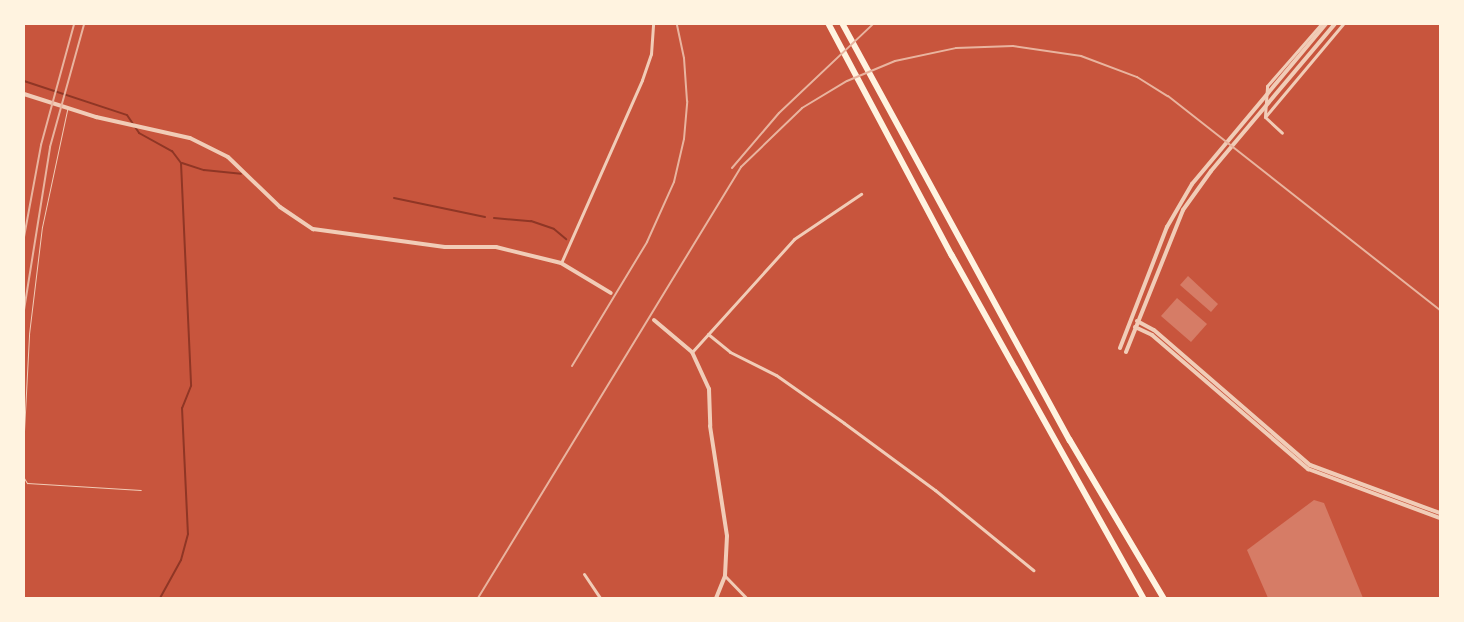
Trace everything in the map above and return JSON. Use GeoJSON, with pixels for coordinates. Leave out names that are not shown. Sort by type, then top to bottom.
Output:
{"type":"FeatureCollection","features":[{"type":"Feature","properties":{"kind":"highway"},"geometry":{"type":"LineString","coordinates":[[830,24],[952,255],[1144,598]]}},
{"type":"Feature","properties":{"kind":"highway"},"geometry":{"type":"LineString","coordinates":[[843,24],[1070,440],[1164,598]]}},
{"type":"Feature","properties":{"kind":"street"},"geometry":{"type":"LineString","coordinates":[[561,263],[642,80],[651,54],[653,24]]}},
{"type":"Feature","properties":{"kind":"street"},"geometry":{"type":"LineString","coordinates":[[1265,117],[1267,86],[1321,24]]}},
{"type":"Feature","properties":{"kind":"street"},"geometry":{"type":"LineString","coordinates":[[1326,24],[1192,184],[1167,226],[1120,348],[1126,352],[1173,229],[1197,188],[1335,24]]}},
{"type":"Feature","properties":{"kind":"street"},"geometry":{"type":"LineString","coordinates":[[1265,117],[1344,24]]}},
{"type":"Feature","properties":{"kind":"street"},"geometry":{"type":"LineString","coordinates":[[24,94],[124,123],[190,138],[228,157],[280,207],[313,230],[446,247],[496,246],[561,263],[611,293]]}},
{"type":"Feature","properties":{"kind":"street"},"geometry":{"type":"LineString","coordinates":[[1265,117],[1282,133]]}},
{"type":"Feature","properties":{"kind":"street"},"geometry":{"type":"LineString","coordinates":[[692,352],[794,239],[861,194]]}},
{"type":"Feature","properties":{"kind":"street"},"geometry":{"type":"LineString","coordinates":[[654,320],[692,352],[709,389],[710,426],[727,536],[725,576],[716,598]]}},
{"type":"Feature","properties":{"kind":"street"},"geometry":{"type":"LineString","coordinates":[[1137,321],[1154,330],[1310,465],[1440,513]]}},
{"type":"Feature","properties":{"kind":"street"},"geometry":{"type":"LineString","coordinates":[[1135,327],[1152,335],[1308,470],[1440,518]]}},
{"type":"Feature","properties":{"kind":"street"},"geometry":{"type":"LineString","coordinates":[[708,334],[730,352],[776,374],[844,423],[935,490],[1033,570]]}},
{"type":"Feature","properties":{"kind":"street"},"geometry":{"type":"LineString","coordinates":[[584,574],[600,598]]}},
{"type":"Feature","properties":{"kind":"street"},"geometry":{"type":"LineString","coordinates":[[725,576],[746,598]]}},
{"type":"Feature","properties":{"kind":"lane"},"geometry":{"type":"LineString","coordinates":[[24,430],[29,334],[42,227],[68,107]]}},
{"type":"Feature","properties":{"kind":"lane"},"geometry":{"type":"LineString","coordinates":[[24,478],[27,483],[141,490]]}},
{"type":"Feature","properties":{"kind":"building"},"geometry":{"type":"Polygon","coordinates":[[[1188,276],[1218,304],[1211,312],[1180,285],[1188,276]]]}},
{"type":"Feature","properties":{"kind":"building"},"geometry":{"type":"Polygon","coordinates":[[[1177,298],[1207,324],[1191,342],[1161,316],[1177,298]]]}},
{"type":"Feature","properties":{"kind":"building"},"geometry":{"type":"Polygon","coordinates":[[[1314,500],[1324,503],[1363,598],[1268,598],[1247,550],[1314,500]]]}},
{"type":"Feature","properties":{"kind":"waterway"},"geometry":{"type":"LineString","coordinates":[[24,81],[127,115],[139,133],[172,151],[181,163],[191,386],[182,408],[188,534],[181,560],[160,598]]}},
{"type":"Feature","properties":{"kind":"waterway"},"geometry":{"type":"LineString","coordinates":[[182,163],[204,170],[241,174]]}},
{"type":"Feature","properties":{"kind":"waterway"},"geometry":{"type":"LineString","coordinates":[[394,198],[485,217]]}},
{"type":"Feature","properties":{"kind":"waterway"},"geometry":{"type":"LineString","coordinates":[[494,218],[531,221],[554,229],[566,239]]}},
{"type":"Feature","properties":{"kind":"railway"},"geometry":{"type":"LineString","coordinates":[[24,237],[41,145],[74,24]]}},
{"type":"Feature","properties":{"kind":"railway"},"geometry":{"type":"LineString","coordinates":[[24,310],[50,147],[84,24]]}},
{"type":"Feature","properties":{"kind":"railway"},"geometry":{"type":"LineString","coordinates":[[572,366],[647,242],[674,182],[684,139],[687,101],[684,58],[677,24]]}},
{"type":"Feature","properties":{"kind":"railway"},"geometry":{"type":"LineString","coordinates":[[732,168],[779,113],[873,24]]}},
{"type":"Feature","properties":{"kind":"railway"},"geometry":{"type":"LineString","coordinates":[[478,598],[741,167],[802,108],[847,81],[895,61],[956,48],[1013,46],[1081,56],[1137,77],[1168,96],[1440,310]]}}]}
